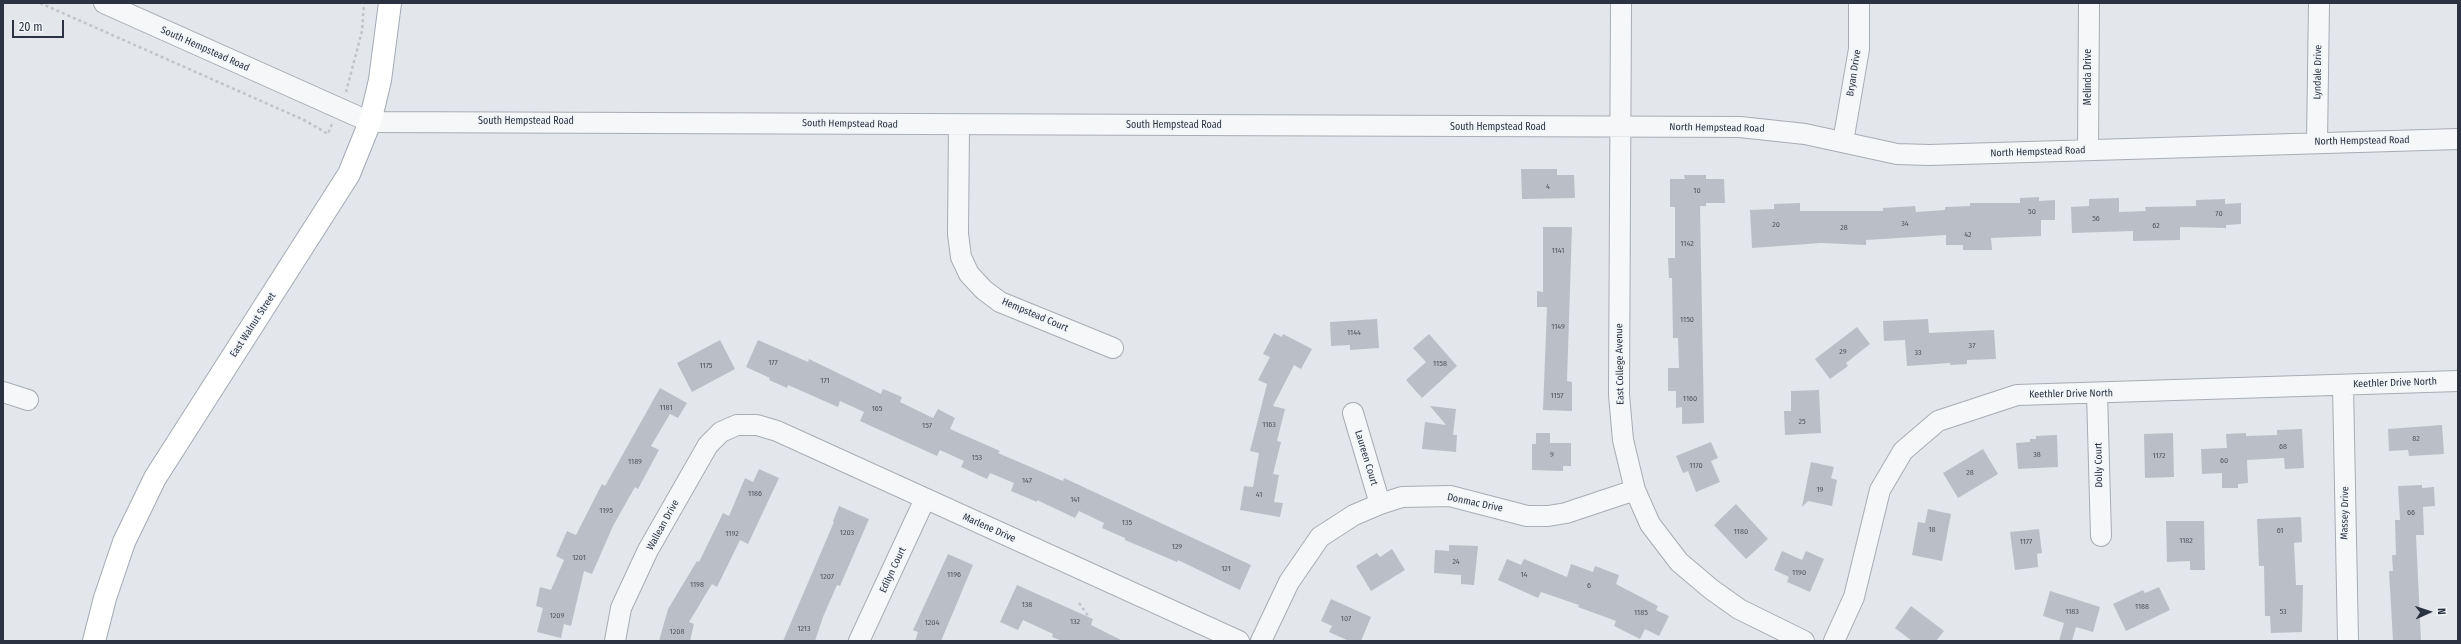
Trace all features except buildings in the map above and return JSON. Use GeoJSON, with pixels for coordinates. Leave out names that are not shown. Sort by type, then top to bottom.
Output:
{"type":"FeatureCollection","features":[{"type":"Feature","properties":{"kind":"main road","name":"East Walnut Street"},"geometry":{"type":"LineString","coordinates":[[94,641],[105,598],[124,542],[155,478],[349,174],[370,122],[381,72],[390,3]]}},
{"type":"Feature","properties":{"kind":"street","name":"South Hempstead Road"},"geometry":{"type":"LineString","coordinates":[[104,3],[370,122],[579,121],[959,125],[1620,128]]}},
{"type":"Feature","properties":{"kind":"street","name":"East College Avenue"},"geometry":{"type":"LineString","coordinates":[[1621,3],[1619,395],[1623,440],[1635,490],[1650,524],[1679,562],[1711,589],[1739,609],[1804,641]]}},
{"type":"Feature","properties":{"kind":"street","name":"Bryan Drive"},"geometry":{"type":"LineString","coordinates":[[1843,142],[1859,50],[1859,3]]}},
{"type":"Feature","properties":{"kind":"street","name":"Melinda Drive"},"geometry":{"type":"LineString","coordinates":[[2088,150],[2089,3]]}},
{"type":"Feature","properties":{"kind":"street","name":"Lyndale Drive"},"geometry":{"type":"LineString","coordinates":[[2317,142],[2319,3]]}},
{"type":"Feature","properties":{"kind":"street","name":"Hempstead Court"},"geometry":{"type":"LineString","coordinates":[[959,125],[958,234],[961,257],[970,274],[984,290],[1000,302],[1113,348]]}},
{"type":"Feature","properties":{"kind":"street","name":"North Hempstead Road"},"geometry":{"type":"LineString","coordinates":[[1620,128],[1712,126],[1762,128],[1843,142],[1897,154],[1929,155],[2317,142],[2458,139]]}},
{"type":"Feature","properties":{"kind":"street","name":"Keethler Drive North"},"geometry":{"type":"LineString","coordinates":[[1834,641],[1854,597],[1880,490],[1903,451],[1938,421],[2017,395],[2342,386],[2458,381]]}},
{"type":"Feature","properties":{"kind":"street","name":"Massey Drive"},"geometry":{"type":"LineString","coordinates":[[2342,386],[2348,641]]}},
{"type":"Feature","properties":{"kind":"street"},"geometry":{"type":"LineString","coordinates":[[3,392],[28,400]]}},
{"type":"Feature","properties":{"kind":"street","name":"Dolly Court"},"geometry":{"type":"LineString","coordinates":[[2097,393],[2101,536]]}},
{"type":"Feature","properties":{"kind":"street","name":"Laureen Court"},"geometry":{"type":"LineString","coordinates":[[1353,413],[1380,504]]}},
{"type":"Feature","properties":{"kind":"street","name":"Marlene Drive"},"geometry":{"type":"LineString","coordinates":[[737,425],[758,425],[777,431],[1239,641]]}},
{"type":"Feature","properties":{"kind":"street","name":"Wallean Drive"},"geometry":{"type":"LineString","coordinates":[[615,641],[621,608],[652,544],[708,445],[721,432],[737,425]]}},
{"type":"Feature","properties":{"kind":"street","name":"Donmac Drive"},"geometry":{"type":"LineString","coordinates":[[1261,641],[1289,582],[1320,537],[1354,515],[1380,504],[1402,498],[1450,496],[1527,516],[1548,516],[1566,513],[1635,490]]}},
{"type":"Feature","properties":{"kind":"street","name":"Edilyn Court"},"geometry":{"type":"LineString","coordinates":[[859,641],[925,499]]}},
{"type":"Feature","properties":{"kind":"path"},"geometry":{"type":"LineString","coordinates":[[40,3],[304,120],[328,134]]}},
{"type":"Feature","properties":{"kind":"path"},"geometry":{"type":"LineString","coordinates":[[350,82],[362,31],[364,3]]}},
{"type":"Feature","properties":{"kind":"path"},"geometry":{"type":"LineString","coordinates":[[1079,603],[1089,617]]}}]}
